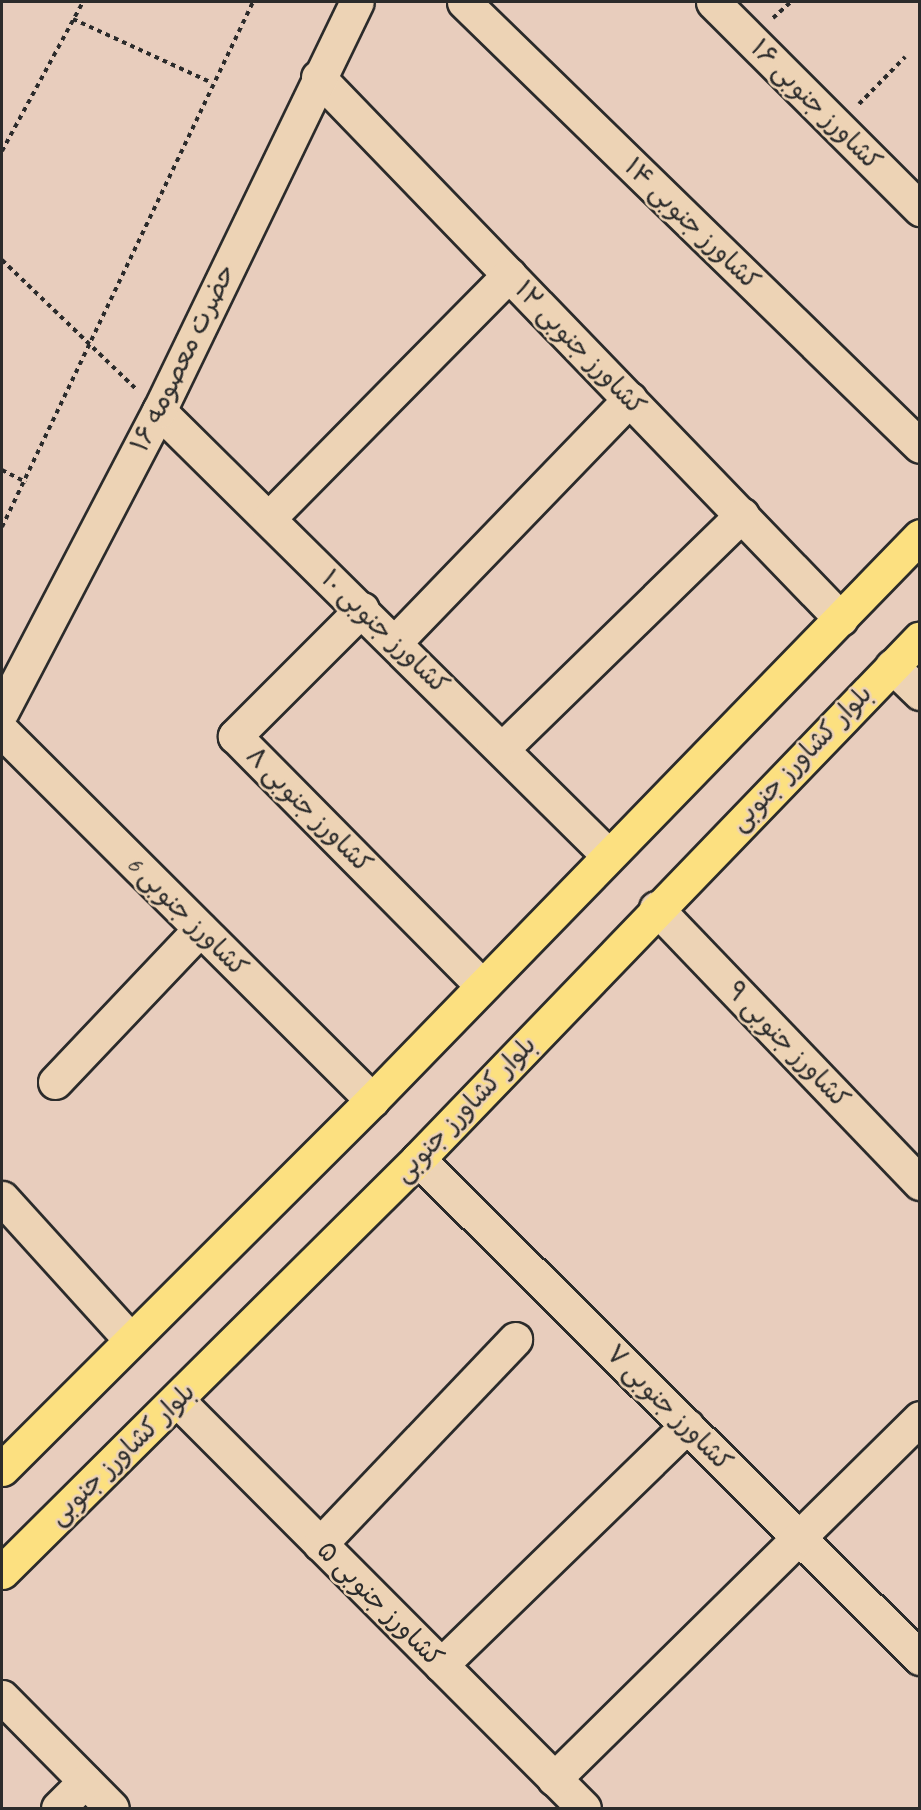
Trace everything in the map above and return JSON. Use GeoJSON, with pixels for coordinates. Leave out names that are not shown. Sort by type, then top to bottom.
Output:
{"type":"FeatureCollection","features":[{"type":"Feature","properties":{"kind":"main road"},"geometry":{"type":"LineString","coordinates":[[2,1469],[129,1338],[372,1100],[920,536]]}},
{"type":"Feature","properties":{"kind":"main road","name":"بلوار کشاورز جنوبی"},"geometry":{"type":"LineString","coordinates":[[2,1572],[418,1159],[656,908],[920,638]]}},
{"type":"Feature","properties":{"kind":"street","name":"حضرت معصومه ۱۶"},"geometry":{"type":"LineString","coordinates":[[2,711],[159,411],[318,77],[357,2]]}},
{"type":"Feature","properties":{"kind":"street","name":"کشاورز جنوبی ۱۴"},"geometry":{"type":"LineString","coordinates":[[464,2],[920,446]]}},
{"type":"Feature","properties":{"kind":"street","name":"کشاورز جنوبی ۱۶"},"geometry":{"type":"LineString","coordinates":[[713,2],[920,209]]}},
{"type":"Feature","properties":{"kind":"street","name":"کشاورز جنوبی ۱۲"},"geometry":{"type":"LineString","coordinates":[[318,77],[841,618]]}},
{"type":"Feature","properties":{"kind":"street"},"geometry":{"type":"LineString","coordinates":[[269,518],[509,275]]}},
{"type":"Feature","properties":{"kind":"street"},"geometry":{"type":"LineString","coordinates":[[395,642],[630,399]]}},
{"type":"Feature","properties":{"kind":"street","name":"کشاورز جنوبی ۱۰"},"geometry":{"type":"LineString","coordinates":[[159,411],[503,748],[608,855]]}},
{"type":"Feature","properties":{"kind":"street"},"geometry":{"type":"LineString","coordinates":[[503,748],[742,515]]}},
{"type":"Feature","properties":{"kind":"street","name":"کشاورز جنوبی ۸"},"geometry":{"type":"LineString","coordinates":[[362,609],[235,736],[482,986]]}},
{"type":"Feature","properties":{"kind":"street"},"geometry":{"type":"LineString","coordinates":[[892,666],[920,693]]}},
{"type":"Feature","properties":{"kind":"street","name":"کشاورز جنوبی 6"},"geometry":{"type":"LineString","coordinates":[[2,731],[372,1100]]}},
{"type":"Feature","properties":{"kind":"street","name":"کشاورز جنوبی ۹"},"geometry":{"type":"LineString","coordinates":[[656,908],[920,1183]]}},
{"type":"Feature","properties":{"kind":"street"},"geometry":{"type":"LineString","coordinates":[[56,1082],[200,929]]}},
{"type":"Feature","properties":{"kind":"street","name":"کشاورز جنوبی ۷"},"geometry":{"type":"LineString","coordinates":[[418,1159],[920,1658]]}},
{"type":"Feature","properties":{"kind":"street"},"geometry":{"type":"LineString","coordinates":[[2,1198],[129,1338]]}},
{"type":"Feature","properties":{"kind":"street"},"geometry":{"type":"LineString","coordinates":[[320,1544],[515,1339]]}},
{"type":"Feature","properties":{"kind":"street","name":"کشاورز جنوبی ۵"},"geometry":{"type":"LineString","coordinates":[[177,1400],[584,1809]]}},
{"type":"Feature","properties":{"kind":"street"},"geometry":{"type":"LineString","coordinates":[[554,1779],[797,1535],[920,1418]]}},
{"type":"Feature","properties":{"kind":"street"},"geometry":{"type":"LineString","coordinates":[[441,1665],[687,1425]]}},
{"type":"Feature","properties":{"kind":"street"},"geometry":{"type":"LineString","coordinates":[[2,1697],[111,1809]]}},
{"type":"Feature","properties":{"kind":"street"},"geometry":{"type":"LineString","coordinates":[[58,1809],[85,1781]]}},
{"type":"Feature","properties":{"kind":"path"},"geometry":{"type":"LineString","coordinates":[[2,151],[83,2]]}},
{"type":"Feature","properties":{"kind":"path"},"geometry":{"type":"LineString","coordinates":[[2,527],[26,482],[88,343],[182,154],[212,83],[254,2]]}},
{"type":"Feature","properties":{"kind":"path"},"geometry":{"type":"LineString","coordinates":[[73,19],[212,83]]}},
{"type":"Feature","properties":{"kind":"path"},"geometry":{"type":"LineString","coordinates":[[837,126],[906,57]]}},
{"type":"Feature","properties":{"kind":"path"},"geometry":{"type":"LineString","coordinates":[[2,260],[159,411]]}},
{"type":"Feature","properties":{"kind":"path"},"geometry":{"type":"LineString","coordinates":[[2,470],[26,482]]}}]}
